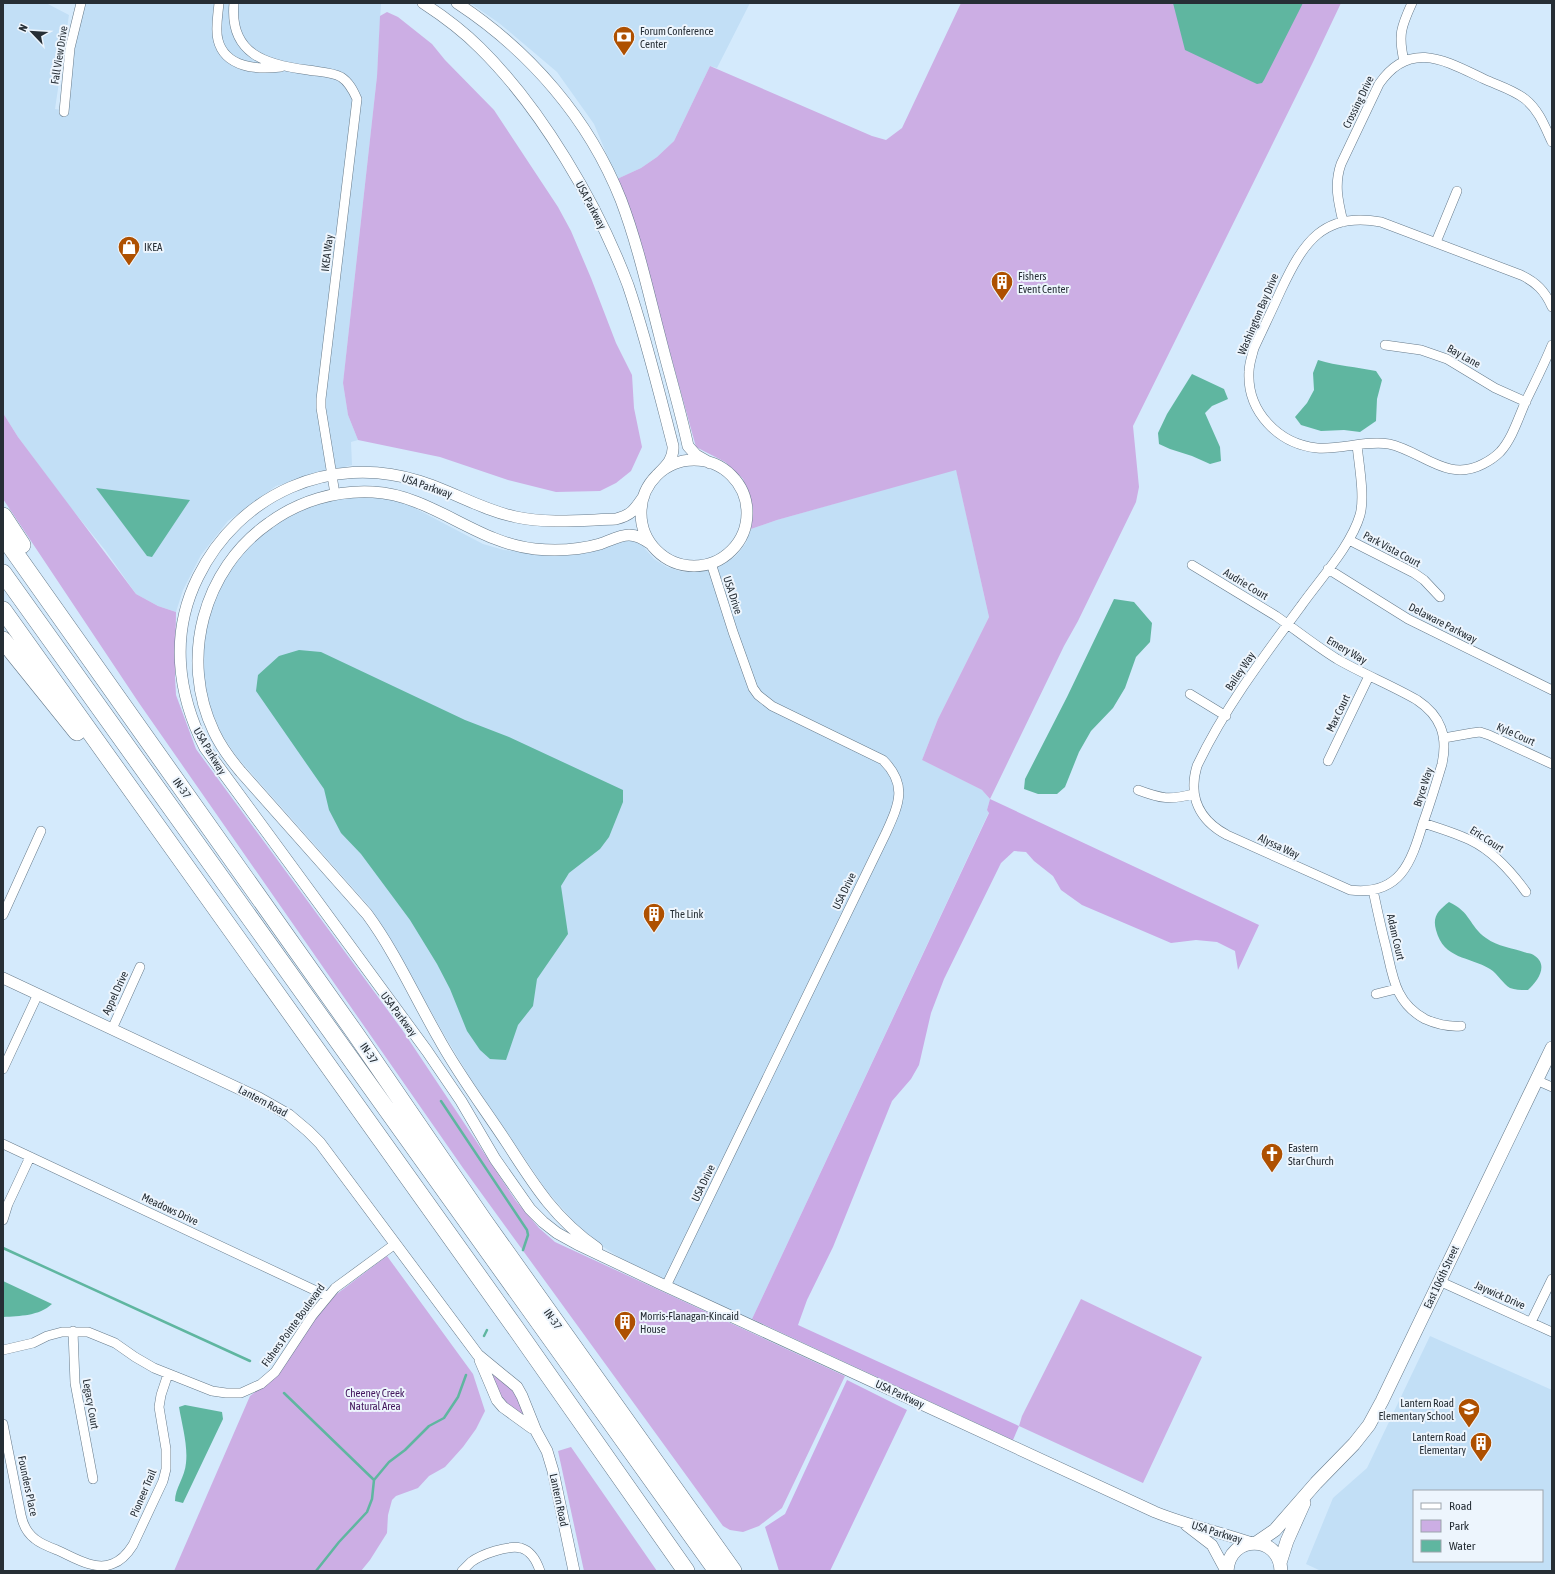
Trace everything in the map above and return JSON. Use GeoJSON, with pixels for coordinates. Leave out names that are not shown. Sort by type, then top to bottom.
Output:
{"type":"FeatureCollection","features":[{"type":"Feature","properties":{"kind":"highway"},"geometry":{"type":"LineString","coordinates":[[3,516],[42,577],[53,605]]}},
{"type":"Feature","properties":{"kind":"highway","name":"IN-37"},"geometry":{"type":"LineString","coordinates":[[3,536],[355,1033],[484,1221],[733,1571]]}},
{"type":"Feature","properties":{"kind":"highway"},"geometry":{"type":"LineString","coordinates":[[3,573],[717,1571]]}},
{"type":"Feature","properties":{"kind":"highway"},"geometry":{"type":"LineString","coordinates":[[3,610],[514,1326],[686,1571]]}},
{"type":"Feature","properties":{"kind":"highway"},"geometry":{"type":"LineString","coordinates":[[3,640],[186,867]]}},
{"type":"Feature","properties":{"kind":"main road","name":"East 106th Street"},"geometry":{"type":"LineString","coordinates":[[1227,1571],[1233,1554],[1239,1547],[1254,1543],[1275,1530],[1354,1444],[1369,1425],[1382,1401],[1552,1048]]}},
{"type":"Feature","properties":{"kind":"main road","name":"East 106th Street"},"geometry":{"type":"LineString","coordinates":[[1282,1568],[1287,1541],[1309,1492]]}},
{"type":"Feature","properties":{"kind":"main road"},"geometry":{"type":"LineString","coordinates":[[1254,1543],[1265,1545],[1273,1551],[1282,1568]]}},
{"type":"Feature","properties":{"kind":"street","name":"Fall View Drive"},"geometry":{"type":"LineString","coordinates":[[64,112],[70,48],[81,3]]}},
{"type":"Feature","properties":{"kind":"street","name":"IKEA Way"},"geometry":{"type":"LineString","coordinates":[[219,3],[218,40],[221,50],[228,57],[236,63],[247,67],[268,69],[284,67]]}},
{"type":"Feature","properties":{"kind":"street","name":"IKEA Way"},"geometry":{"type":"LineString","coordinates":[[234,3],[234,25],[237,35],[253,54],[262,60],[284,67],[334,74],[348,82],[357,99],[321,399],[321,408],[335,494]]}},
{"type":"Feature","properties":{"kind":"street","name":"USA Parkway"},"geometry":{"type":"LineString","coordinates":[[423,3],[457,28],[480,48],[503,73],[532,109],[562,154],[597,215],[619,264],[640,322],[674,446],[672,455],[669,463],[649,485],[644,496],[631,513],[616,519],[540,520],[513,516],[493,510],[420,481],[370,472],[332,475],[296,485],[273,496],[248,512],[224,537],[206,562],[189,600],[181,639],[181,671],[192,722],[205,748],[427,1051],[461,1101],[495,1159],[530,1209],[543,1222],[557,1233],[618,1264],[1182,1523],[1212,1545],[1227,1571]]}},
{"type":"Feature","properties":{"kind":"street","name":"USA Parkway"},"geometry":{"type":"LineString","coordinates":[[457,3],[504,38],[544,77],[576,116],[597,152],[621,200],[633,235],[688,446],[696,455],[726,472],[736,482],[742,494],[746,512],[743,531],[734,547],[719,559],[700,566],[689,566],[678,564],[663,556],[651,544],[638,536],[630,535],[599,544],[574,549],[553,550],[530,548],[484,535],[427,506],[401,496],[373,492],[335,494],[296,506],[269,522],[246,542],[232,558],[220,575],[204,612],[199,639],[199,677],[208,718],[218,741],[236,766],[361,905],[397,960],[445,1049],[545,1200],[578,1235],[618,1264]]}},
{"type":"Feature","properties":{"kind":"street"},"geometry":{"type":"LineString","coordinates":[[1404,62],[1401,48],[1401,34],[1403,24],[1412,3]]}},
{"type":"Feature","properties":{"kind":"street","name":"Crossing Drive"},"geometry":{"type":"LineString","coordinates":[[1343,222],[1336,189],[1341,164],[1385,74],[1395,66],[1404,62],[1417,58],[1437,58],[1525,98],[1536,110],[1552,142]]}},
{"type":"Feature","properties":{"kind":"street"},"geometry":{"type":"LineString","coordinates":[[1436,242],[1457,191]]}},
{"type":"Feature","properties":{"kind":"street","name":"Washington Bay Drive"},"geometry":{"type":"LineString","coordinates":[[1551,301],[1538,285],[1530,279],[1436,242],[1381,222],[1367,219],[1343,222],[1327,227],[1316,235],[1308,243],[1294,263],[1254,348],[1250,367],[1250,386],[1253,398],[1262,417],[1278,434],[1297,444],[1318,448],[1378,443],[1390,444],[1441,467],[1457,470],[1474,468],[1493,458],[1507,443],[1552,346]]}},
{"type":"Feature","properties":{"kind":"street","name":"Bay Lane"},"geometry":{"type":"LineString","coordinates":[[1385,345],[1421,350],[1447,359],[1495,388],[1526,402]]}},
{"type":"Feature","properties":{"kind":"street","name":"Bailey Way"},"geometry":{"type":"LineString","coordinates":[[1194,794],[1194,776],[1197,766],[1226,716],[1254,671],[1349,540],[1360,513],[1361,488],[1357,445]]}},
{"type":"Feature","properties":{"kind":"street","name":"USA Parkway"},"geometry":{"type":"LineString","coordinates":[[657,475],[670,466],[686,461],[702,461],[710,463]]}},
{"type":"Feature","properties":{"kind":"street","name":"USA Parkway"},"geometry":{"type":"LineString","coordinates":[[644,496],[641,513],[642,521],[651,544]]}},
{"type":"Feature","properties":{"kind":"street","name":"Park Vista Court"},"geometry":{"type":"LineString","coordinates":[[1349,540],[1414,573],[1424,580],[1440,597]]}},
{"type":"Feature","properties":{"kind":"street","name":"USA Drive"},"geometry":{"type":"LineString","coordinates":[[666,1286],[900,801],[897,778],[891,768],[883,760],[772,706],[758,695],[746,672],[711,563]]}},
{"type":"Feature","properties":{"kind":"street","name":"Audrie Court"},"geometry":{"type":"LineString","coordinates":[[1192,565],[1287,624]]}},
{"type":"Feature","properties":{"kind":"street","name":"Delaware Parkway"},"geometry":{"type":"LineString","coordinates":[[1328,569],[1408,619],[1552,690]]}},
{"type":"Feature","properties":{"kind":"street","name":"Emery Way"},"geometry":{"type":"LineString","coordinates":[[1287,624],[1324,651],[1369,676],[1399,690]]}},
{"type":"Feature","properties":{"kind":"street","name":"Max Court"},"geometry":{"type":"LineString","coordinates":[[1328,761],[1369,676]]}},
{"type":"Feature","properties":{"kind":"street","name":"Bryce Way"},"geometry":{"type":"LineString","coordinates":[[1373,890],[1392,882],[1404,871],[1411,859],[1444,755],[1444,738],[1440,724],[1434,714],[1427,707],[1399,690]]}},
{"type":"Feature","properties":{"kind":"street"},"geometry":{"type":"LineString","coordinates":[[1190,694],[1226,716]]}},
{"type":"Feature","properties":{"kind":"street","name":"Kyle Court"},"geometry":{"type":"LineString","coordinates":[[1444,738],[1480,732],[1552,764]]}},
{"type":"Feature","properties":{"kind":"street"},"geometry":{"type":"LineString","coordinates":[[1138,790],[1158,797],[1170,798],[1194,794]]}},
{"type":"Feature","properties":{"kind":"street","name":"Alyssa Way"},"geometry":{"type":"LineString","coordinates":[[1194,794],[1201,811],[1208,822],[1216,829],[1227,835],[1350,890],[1373,890]]}},
{"type":"Feature","properties":{"kind":"street","name":"Eric Court"},"geometry":{"type":"LineString","coordinates":[[1423,823],[1457,835],[1480,846],[1503,864],[1526,892]]}},
{"type":"Feature","properties":{"kind":"street"},"geometry":{"type":"LineString","coordinates":[[3,915],[42,831]]}},
{"type":"Feature","properties":{"kind":"street","name":"Adam Court"},"geometry":{"type":"LineString","coordinates":[[1373,890],[1396,989],[1402,999],[1416,1014],[1433,1023],[1461,1026]]}},
{"type":"Feature","properties":{"kind":"street","name":"Appel Drive"},"geometry":{"type":"LineString","coordinates":[[112,1029],[140,967]]}},
{"type":"Feature","properties":{"kind":"street","name":"Lantern Road"},"geometry":{"type":"LineString","coordinates":[[3,978],[259,1098],[289,1115],[320,1143],[478,1356],[493,1392],[500,1403],[536,1431]]}},
{"type":"Feature","properties":{"kind":"street"},"geometry":{"type":"LineString","coordinates":[[1376,994],[1396,989]]}},
{"type":"Feature","properties":{"kind":"street"},"geometry":{"type":"LineString","coordinates":[[3,1069],[38,994]]}},
{"type":"Feature","properties":{"kind":"street"},"geometry":{"type":"LineString","coordinates":[[1536,1080],[1552,1087]]}},
{"type":"Feature","properties":{"kind":"street","name":"Meadows Drive"},"geometry":{"type":"LineString","coordinates":[[3,1144],[327,1296]]}},
{"type":"Feature","properties":{"kind":"street"},"geometry":{"type":"LineString","coordinates":[[3,1220],[8,1204],[30,1157]]}},
{"type":"Feature","properties":{"kind":"street","name":"Fishers Pointe Boulevard"},"geometry":{"type":"LineString","coordinates":[[3,1350],[33,1343],[55,1334],[73,1331],[88,1332],[115,1343],[148,1365],[168,1374],[220,1393],[241,1393],[263,1383],[275,1372],[327,1296],[344,1280],[395,1244]]}},
{"type":"Feature","properties":{"kind":"street"},"geometry":{"type":"LineString","coordinates":[[1531,1322],[1552,1279]]}},
{"type":"Feature","properties":{"kind":"street","name":"Jaywick Drive"},"geometry":{"type":"LineString","coordinates":[[1439,1281],[1552,1332]]}},
{"type":"Feature","properties":{"kind":"street","name":"Legacy Court"},"geometry":{"type":"LineString","coordinates":[[73,1331],[75,1383],[93,1479]]}},
{"type":"Feature","properties":{"kind":"street","name":"Lantern Road"},"geometry":{"type":"LineString","coordinates":[[478,1356],[517,1387],[536,1431],[547,1451],[553,1471],[574,1571]]}},
{"type":"Feature","properties":{"kind":"street","name":"Pioneer Trail"},"geometry":{"type":"LineString","coordinates":[[113,1568],[126,1555],[132,1546],[165,1475],[167,1456],[160,1407],[161,1395],[168,1374]]}},
{"type":"Feature","properties":{"kind":"street","name":"Founders Place"},"geometry":{"type":"LineString","coordinates":[[3,1424],[21,1516],[25,1528],[41,1543],[86,1563],[113,1568]]}},
{"type":"Feature","properties":{"kind":"street","name":"USA Parkway"},"geometry":{"type":"LineString","coordinates":[[1182,1523],[1205,1527],[1254,1543]]}},
{"type":"Feature","properties":{"kind":"street"},"geometry":{"type":"LineString","coordinates":[[462,1571],[471,1562],[490,1553],[510,1547],[522,1548],[525,1550],[534,1558],[540,1571]]}},
{"type":"Feature","properties":{"kind":"shaded area"},"geometry":{"type":"Polygon","coordinates":[[[3,3],[46,3],[69,15],[55,109],[68,111],[75,46],[85,3],[381,3],[377,76],[343,383],[348,415],[358,440],[351,442],[352,465],[276,486],[228,521],[201,555],[183,590],[176,612],[158,606],[136,594],[105,550],[67,503],[18,437],[3,413],[3,3]]]}},
{"type":"Feature","properties":{"kind":"shaded area"},"geometry":{"type":"Polygon","coordinates":[[[470,3],[750,3],[717,68],[710,66],[674,141],[657,157],[641,168],[617,179],[594,124],[557,72],[499,23],[470,3]]]}},
{"type":"Feature","properties":{"kind":"shaded area"},"geometry":{"type":"Polygon","coordinates":[[[956,469],[989,617],[938,719],[922,760],[982,790],[990,799],[987,810],[989,812],[752,1319],[739,1315],[632,1266],[582,1231],[547,1191],[472,1081],[391,941],[369,906],[237,757],[222,735],[210,707],[205,686],[203,662],[203,644],[212,603],[228,570],[258,536],[292,513],[329,500],[368,496],[387,498],[409,505],[483,544],[504,550],[565,556],[581,554],[630,540],[642,545],[654,559],[667,567],[683,572],[693,572],[715,569],[736,556],[746,543],[751,529],[777,520],[956,469]]]}},
{"type":"Feature","properties":{"kind":"shaded area"},"geometry":{"type":"Polygon","coordinates":[[[990,799],[1259,925],[1238,970],[1235,951],[1217,942],[1196,940],[1171,943],[1082,905],[1061,890],[1053,876],[1034,861],[1026,852],[1014,851],[1001,863],[944,979],[931,1013],[919,1065],[911,1079],[892,1101],[833,1247],[807,1300],[798,1325],[1019,1426],[1013,1440],[752,1319],[989,813],[987,810],[990,799]]]}},
{"type":"Feature","properties":{"kind":"shaded area","name":"Lantern Road Elementary School"},"geometry":{"type":"Polygon","coordinates":[[[1430,1336],[1552,1390],[1552,1571],[1321,1571],[1306,1564],[1333,1498],[1367,1468],[1430,1336]]]}},
{"type":"Feature","properties":{"kind":"shaded area"},"geometry":{"type":"Polygon","coordinates":[[[847,1380],[907,1410],[830,1571],[779,1571],[765,1527],[785,1514],[847,1380]]]}},
{"type":"Feature","properties":{"kind":"green space"},"geometry":{"type":"Polygon","coordinates":[[[961,3],[1341,3],[1133,426],[1139,487],[1136,502],[990,799],[982,790],[922,760],[938,719],[989,617],[956,470],[777,520],[751,529],[753,508],[743,479],[725,462],[696,447],[651,284],[617,179],[641,168],[657,157],[674,141],[710,66],[872,136],[886,140],[902,128],[961,3]]]}},
{"type":"Feature","properties":{"kind":"green space"},"geometry":{"type":"Polygon","coordinates":[[[387,12],[398,17],[432,44],[445,60],[494,110],[558,207],[571,231],[616,343],[632,375],[634,408],[642,447],[631,471],[616,483],[600,491],[556,492],[508,480],[440,457],[358,440],[348,415],[343,383],[377,76],[380,16],[387,12]]]}},
{"type":"Feature","properties":{"kind":"green space"},"geometry":{"type":"Polygon","coordinates":[[[3,413],[18,437],[136,594],[158,606],[176,612],[176,695],[196,749],[403,1031],[516,1201],[539,1228],[555,1242],[845,1376],[782,1508],[759,1526],[743,1532],[730,1530],[723,1526],[463,1168],[139,703],[3,499],[3,413]]]}},
{"type":"Feature","properties":{"kind":"green space","name":"Cheeney Creek Natural Area"},"geometry":{"type":"Polygon","coordinates":[[[387,1256],[473,1374],[485,1411],[476,1429],[463,1447],[445,1467],[429,1476],[418,1488],[396,1496],[392,1500],[388,1515],[387,1533],[370,1560],[361,1571],[174,1571],[250,1396],[280,1372],[315,1319],[334,1296],[387,1256]]]}},
{"type":"Feature","properties":{"kind":"green space"},"geometry":{"type":"Polygon","coordinates":[[[1081,1299],[1202,1357],[1143,1483],[1019,1426],[1022,1416],[1081,1299]]]}},
{"type":"Feature","properties":{"kind":"green space"},"geometry":{"type":"Polygon","coordinates":[[[493,1375],[512,1389],[518,1398],[523,1414],[511,1408],[503,1399],[492,1376],[493,1375]]]}},
{"type":"Feature","properties":{"kind":"green space"},"geometry":{"type":"Polygon","coordinates":[[[571,1447],[657,1571],[584,1571],[558,1451],[571,1447]]]}},
{"type":"Feature","properties":{"kind":"water"},"geometry":{"type":"Polygon","coordinates":[[[1173,3],[1303,3],[1264,80],[1262,83],[1257,84],[1185,50],[1173,3]]]}},
{"type":"Feature","properties":{"kind":"water"},"geometry":{"type":"Polygon","coordinates":[[[1318,360],[1332,364],[1376,371],[1382,380],[1377,399],[1376,421],[1360,432],[1344,430],[1321,431],[1301,425],[1295,417],[1307,403],[1314,390],[1313,373],[1318,360]]]}},
{"type":"Feature","properties":{"kind":"water"},"geometry":{"type":"Polygon","coordinates":[[[1192,374],[1224,389],[1228,399],[1212,406],[1205,413],[1220,447],[1221,461],[1210,464],[1159,444],[1158,433],[1167,414],[1192,374]]]}},
{"type":"Feature","properties":{"kind":"water"},"geometry":{"type":"Polygon","coordinates":[[[96,488],[190,500],[152,557],[147,556],[96,488]]]}},
{"type":"Feature","properties":{"kind":"water"},"geometry":{"type":"Polygon","coordinates":[[[1114,599],[1134,602],[1152,623],[1150,642],[1136,657],[1125,688],[1113,708],[1091,731],[1079,752],[1065,787],[1057,794],[1038,794],[1024,789],[1025,779],[1067,697],[1114,599]]]}},
{"type":"Feature","properties":{"kind":"water"},"geometry":{"type":"Polygon","coordinates":[[[299,650],[321,652],[465,720],[509,737],[623,790],[623,802],[609,837],[600,849],[569,873],[561,886],[568,934],[537,979],[533,1006],[518,1025],[506,1060],[490,1059],[480,1050],[467,1031],[450,989],[437,964],[410,920],[361,854],[341,833],[329,810],[324,789],[256,691],[258,675],[279,656],[299,650]]]}},
{"type":"Feature","properties":{"kind":"water"},"geometry":{"type":"Polygon","coordinates":[[[1449,902],[1462,910],[1476,929],[1486,938],[1501,945],[1532,954],[1539,960],[1541,964],[1540,974],[1535,983],[1528,990],[1517,990],[1510,988],[1490,969],[1458,956],[1445,947],[1436,930],[1435,921],[1439,911],[1449,902]]]}},
{"type":"Feature","properties":{"kind":"water"},"geometry":{"type":"Polygon","coordinates":[[[3,1281],[52,1304],[35,1313],[23,1316],[3,1317],[3,1281]]]}},
{"type":"Feature","properties":{"kind":"water"},"geometry":{"type":"Polygon","coordinates":[[[185,1405],[222,1412],[223,1419],[183,1503],[175,1501],[175,1496],[184,1473],[186,1463],[185,1442],[179,1407],[185,1405]]]}},
{"type":"Feature","properties":{"kind":"waterway"},"geometry":{"type":"LineString","coordinates":[[441,1101],[527,1230],[528,1235],[523,1250]]}},
{"type":"Feature","properties":{"kind":"waterway"},"geometry":{"type":"LineString","coordinates":[[3,1248],[250,1361]]}},
{"type":"Feature","properties":{"kind":"waterway"},"geometry":{"type":"LineString","coordinates":[[484,1336],[487,1330]]}},
{"type":"Feature","properties":{"kind":"waterway"},"geometry":{"type":"LineString","coordinates":[[316,1571],[339,1542],[367,1512],[372,1499],[374,1480],[389,1462],[405,1450],[429,1426],[444,1418],[458,1397],[466,1375]]}},
{"type":"Feature","properties":{"kind":"waterway"},"geometry":{"type":"LineString","coordinates":[[284,1393],[374,1480]]}},
{"type":"Feature","properties":{"kind":"place","name":"Forum Conference Center"},"geometry":{"type":"Point","coordinates":[624,56]}},
{"type":"Feature","properties":{"kind":"place","name":"IKEA"},"geometry":{"type":"Point","coordinates":[129,266]}},
{"type":"Feature","properties":{"kind":"place","name":"Fishers Event Center"},"geometry":{"type":"Point","coordinates":[1002,302]}},
{"type":"Feature","properties":{"kind":"place","name":"The Link"},"geometry":{"type":"Point","coordinates":[654,934]}},
{"type":"Feature","properties":{"kind":"place","name":"Eastern Star Church"},"geometry":{"type":"Point","coordinates":[1272,1174]}},
{"type":"Feature","properties":{"kind":"place","name":"Morris-Flanagan-Kincaid House"},"geometry":{"type":"Point","coordinates":[625,1342]}},
{"type":"Feature","properties":{"kind":"place","name":"Lantern Road Elementary School"},"geometry":{"type":"Point","coordinates":[1469,1428]}},
{"type":"Feature","properties":{"kind":"place","name":"Lantern Road Elementary"},"geometry":{"type":"Point","coordinates":[1481,1462]}}]}
